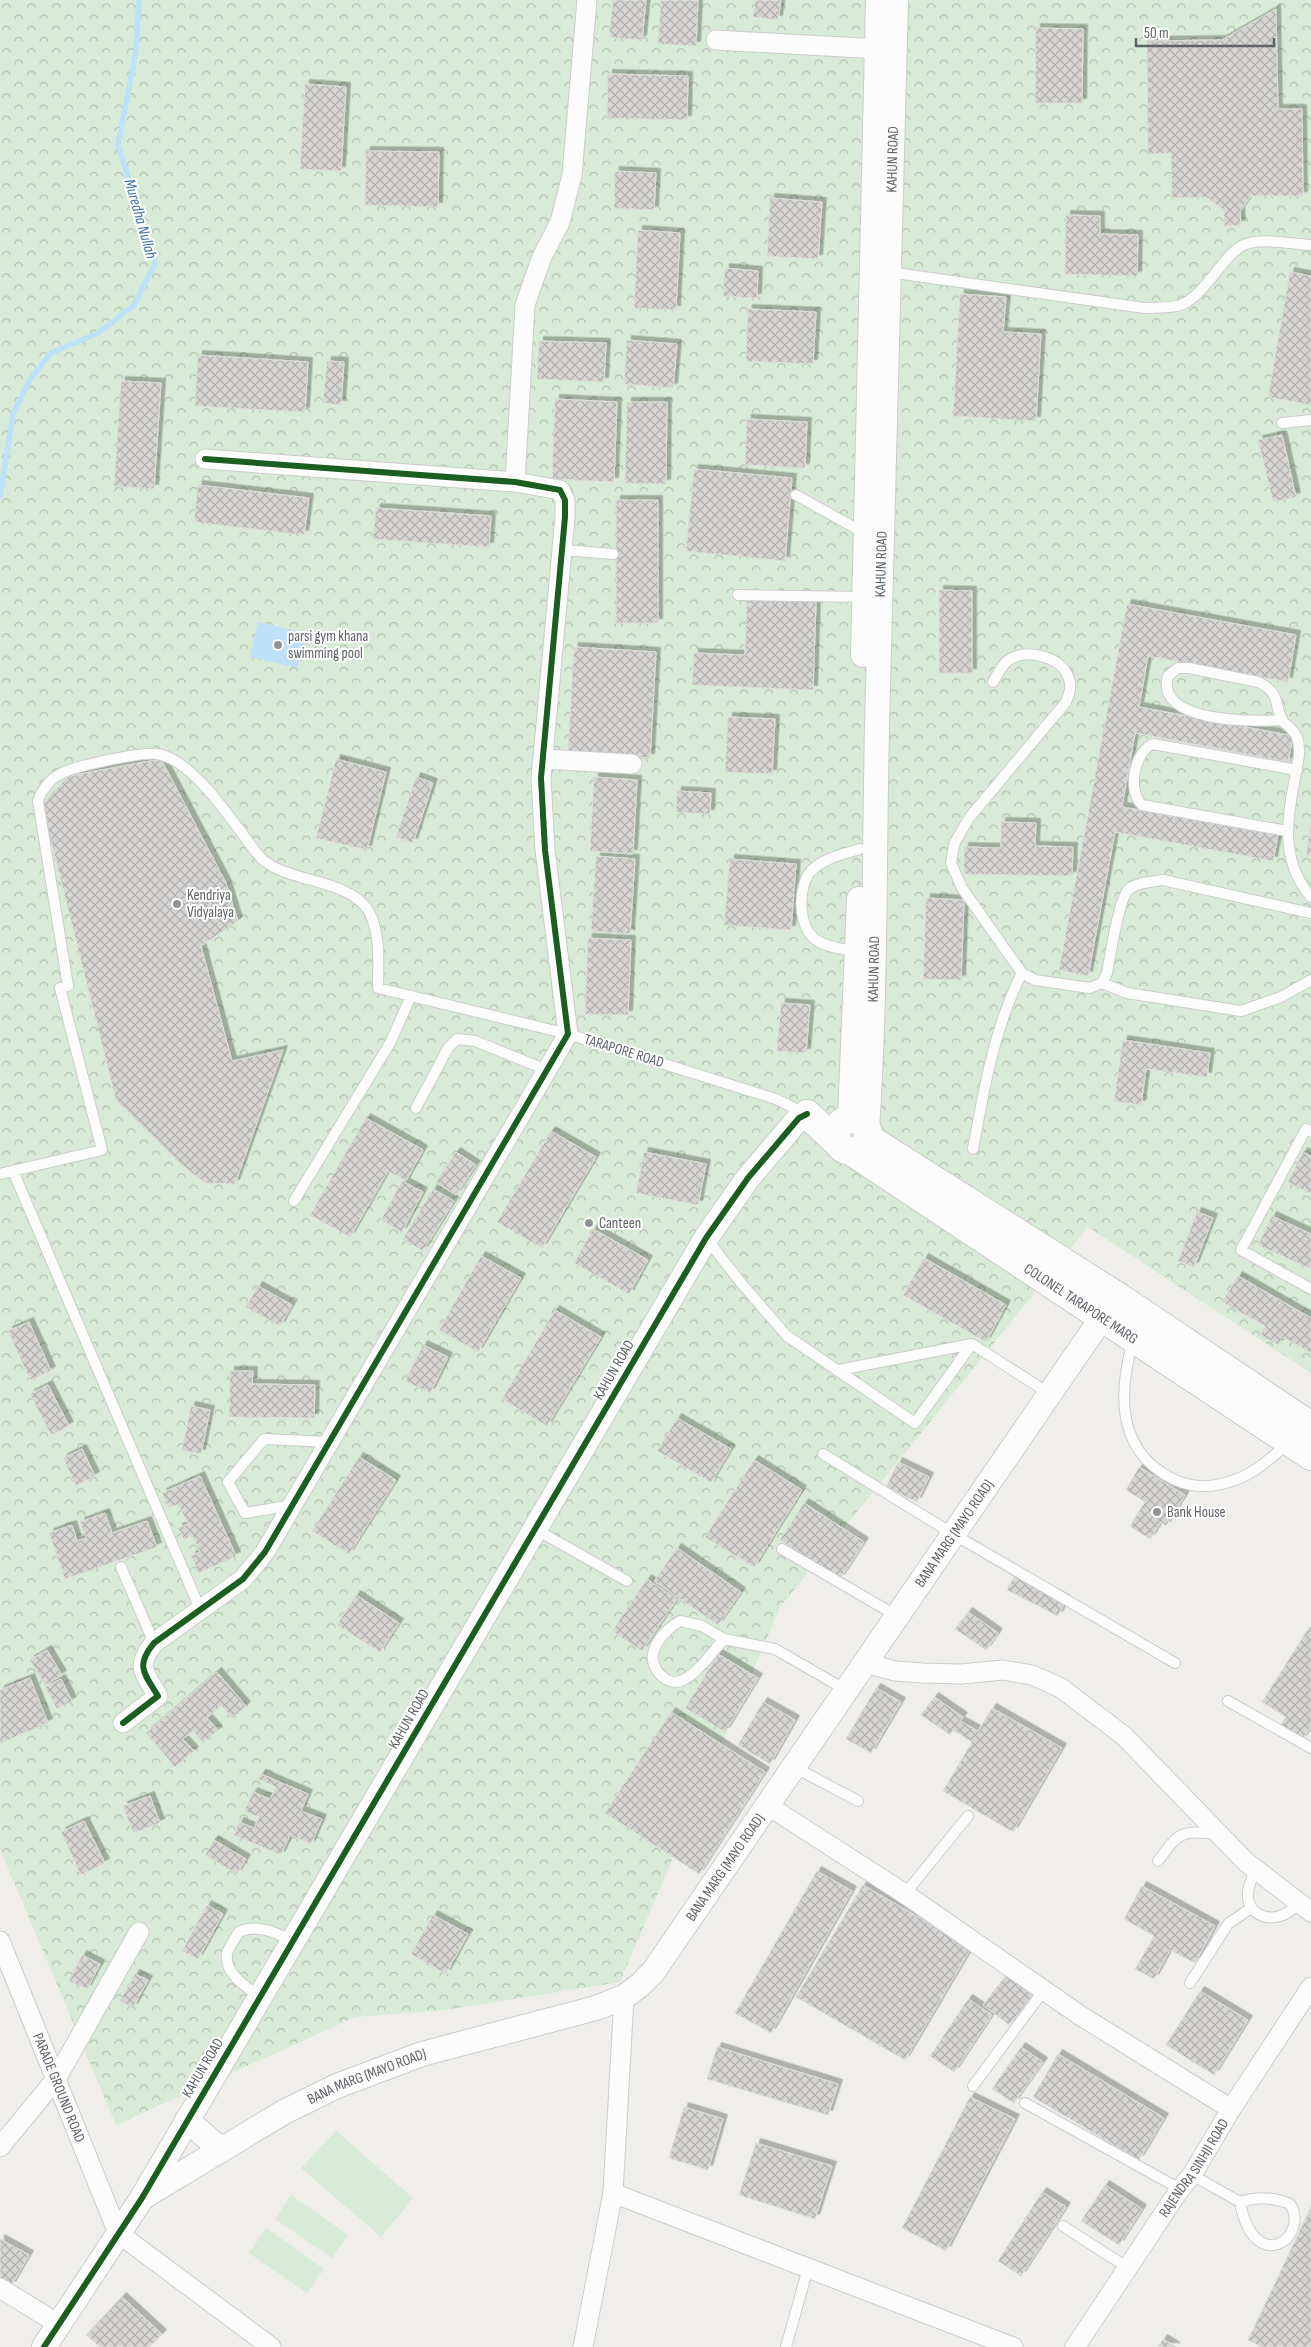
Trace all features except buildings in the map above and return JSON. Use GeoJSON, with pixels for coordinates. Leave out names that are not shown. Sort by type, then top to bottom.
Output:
{"type":"FeatureCollection","features":[{"type":"Feature","properties":{"kind":"main road","name":"COLONEL TARAPORE MARG"},"geometry":{"type":"LineString","coordinates":[[807,1114],[853,1134],[1110,1306],[1304,1441]]}},
{"type":"Feature","properties":{"kind":"main road","name":"COLONEL TARAPORE MARG"},"geometry":{"type":"LineString","coordinates":[[1110,1306],[1134,1337],[1304,1441]]}},
{"type":"Feature","properties":{"kind":"street"},"geometry":{"type":"LineString","coordinates":[[515,482],[525,305],[541,259],[560,222],[572,175],[587,0]]}},
{"type":"Feature","properties":{"kind":"street","name":"KAHUN ROAD"},"geometry":{"type":"LineString","coordinates":[[853,1134],[873,1031],[881,271],[878,0]]}},
{"type":"Feature","properties":{"kind":"street","name":"KAHUN ROAD"},"geometry":{"type":"LineString","coordinates":[[853,1134],[864,597],[896,0]]}},
{"type":"Feature","properties":{"kind":"street"},"geometry":{"type":"LineString","coordinates":[[716,40],[878,49]]}},
{"type":"Feature","properties":{"kind":"street"},"geometry":{"type":"LineString","coordinates":[[123,1723],[158,1696],[143,1672],[142,1664],[145,1654],[154,1643],[243,1579],[255,1567],[294,1505],[568,1034],[545,850],[541,778],[562,550],[565,500],[560,490],[515,482],[205,459]]}},
{"type":"Feature","properties":{"kind":"street"},"geometry":{"type":"LineString","coordinates":[[543,759],[632,764]]}},
{"type":"Feature","properties":{"kind":"street","name":"KAHUN ROAD"},"geometry":{"type":"LineString","coordinates":[[44,2347],[142,2198],[706,1238],[748,1178],[799,1118],[807,1114]]}},
{"type":"Feature","properties":{"kind":"street","name":"BANA MARG (MAYO ROAD)"},"geometry":{"type":"LineString","coordinates":[[142,2198],[284,2112],[346,2082],[422,2054],[596,2008],[624,1997],[640,1985],[653,1972],[1110,1306]]}},
{"type":"Feature","properties":{"kind":"street"},"geometry":{"type":"LineString","coordinates":[[865,1663],[896,1671],[923,1673],[961,1674],[1003,1670],[1032,1675],[1061,1688],[1124,1736],[1255,1869],[1305,1908]]}},
{"type":"Feature","properties":{"kind":"street"},"geometry":{"type":"LineString","coordinates":[[767,1805],[905,1894],[1081,2016],[1231,2109]]}},
{"type":"Feature","properties":{"kind":"street"},"geometry":{"type":"LineString","coordinates":[[0,2147],[56,2079],[139,1932]]}},
{"type":"Feature","properties":{"kind":"street","name":"PARADE GROUND ROAD"},"geometry":{"type":"LineString","coordinates":[[0,1941],[118,2233]]}},
{"type":"Feature","properties":{"kind":"street","name":"RAJENDRA SINHJI ROAD"},"geometry":{"type":"LineString","coordinates":[[1075,2347],[1180,2189],[1192,2175],[1231,2109],[1311,1987]]}},
{"type":"Feature","properties":{"kind":"street"},"geometry":{"type":"LineString","coordinates":[[583,2347],[613,2193],[624,1997]]}},
{"type":"Feature","properties":{"kind":"street"},"geometry":{"type":"LineString","coordinates":[[187,2120],[221,2150]]}},
{"type":"Feature","properties":{"kind":"street"},"geometry":{"type":"LineString","coordinates":[[613,2193],[1013,2347]]}},
{"type":"Feature","properties":{"kind":"street"},"geometry":{"type":"LineString","coordinates":[[118,2233],[271,2347]]}},
{"type":"Feature","properties":{"kind":"street"},"geometry":{"type":"LineString","coordinates":[[0,2288],[58,2324]]}},
{"type":"Feature","properties":{"kind":"lane"},"geometry":{"type":"LineString","coordinates":[[881,271],[1145,308],[1182,305],[1202,291],[1233,254],[1244,245],[1262,241],[1311,245]]}},
{"type":"Feature","properties":{"kind":"lane"},"geometry":{"type":"LineString","coordinates":[[1282,423],[1311,420]]}},
{"type":"Feature","properties":{"kind":"lane"},"geometry":{"type":"LineString","coordinates":[[796,495],[867,535]]}},
{"type":"Feature","properties":{"kind":"lane"},"geometry":{"type":"LineString","coordinates":[[562,550],[612,554]]}},
{"type":"Feature","properties":{"kind":"lane"},"geometry":{"type":"LineString","coordinates":[[738,595],[864,597]]}},
{"type":"Feature","properties":{"kind":"lane"},"geometry":{"type":"LineString","coordinates":[[993,682],[1001,668],[1012,658],[1027,655],[1045,657],[1058,664],[1069,679],[1070,690],[1066,702],[969,818],[954,844],[951,863],[962,888],[1022,972],[1035,980],[1090,988],[1102,983],[1107,973],[1122,900],[1128,889],[1140,884],[1163,880],[1311,913]]}},
{"type":"Feature","properties":{"kind":"lane"},"geometry":{"type":"LineString","coordinates":[[1282,720],[1245,721],[1195,713],[1179,707],[1167,695],[1165,689],[1168,676],[1178,668],[1189,668],[1258,682],[1272,693],[1282,720],[1297,736],[1299,754],[1287,831],[1288,850],[1294,870],[1311,897]]}},
{"type":"Feature","properties":{"kind":"lane"},"geometry":{"type":"LineString","coordinates":[[1287,831],[1142,805],[1136,793],[1136,771],[1142,751],[1153,744],[1297,770]]}},
{"type":"Feature","properties":{"kind":"lane","name":"TARAPORE ROAD"},"geometry":{"type":"LineString","coordinates":[[13,1172],[102,1150],[60,988],[68,986],[38,801],[41,791],[50,780],[64,770],[95,762],[142,755],[157,754],[171,759],[197,778],[263,859],[282,872],[319,882],[352,895],[367,908],[373,921],[378,952],[378,988],[568,1034],[776,1099],[807,1114]]}},
{"type":"Feature","properties":{"kind":"lane"},"geometry":{"type":"LineString","coordinates":[[857,952],[832,947],[814,938],[804,918],[802,895],[805,882],[816,867],[826,860],[860,849]]}},
{"type":"Feature","properties":{"kind":"lane"},"geometry":{"type":"LineString","coordinates":[[973,1149],[996,1041],[1007,1002],[1022,972]]}},
{"type":"Feature","properties":{"kind":"lane"},"geometry":{"type":"LineString","coordinates":[[1102,983],[1127,993],[1241,1011],[1282,997],[1311,980]]}},
{"type":"Feature","properties":{"kind":"lane"},"geometry":{"type":"LineString","coordinates":[[294,1201],[390,1043],[411,996]]}},
{"type":"Feature","properties":{"kind":"lane"},"geometry":{"type":"LineString","coordinates":[[416,1108],[448,1048],[457,1039],[475,1041],[547,1070]]}},
{"type":"Feature","properties":{"kind":"lane"},"geometry":{"type":"LineString","coordinates":[[1311,1131],[1306,1129],[1241,1250],[1311,1289]]}},
{"type":"Feature","properties":{"kind":"lane"},"geometry":{"type":"LineString","coordinates":[[0,1174],[13,1172],[200,1610]]}},
{"type":"Feature","properties":{"kind":"lane"},"geometry":{"type":"LineString","coordinates":[[706,1238],[742,1284],[787,1336],[915,1423],[972,1344]]}},
{"type":"Feature","properties":{"kind":"lane"},"geometry":{"type":"LineString","coordinates":[[1134,1337],[1124,1381],[1126,1420],[1137,1450],[1160,1472],[1188,1486],[1198,1488],[1217,1485],[1256,1470],[1304,1441]]}},
{"type":"Feature","properties":{"kind":"lane"},"geometry":{"type":"LineString","coordinates":[[839,1370],[972,1344],[1050,1394]]}},
{"type":"Feature","properties":{"kind":"lane"},"geometry":{"type":"LineString","coordinates":[[294,1505],[245,1513],[228,1482],[264,1439],[330,1442]]}},
{"type":"Feature","properties":{"kind":"lane"},"geometry":{"type":"LineString","coordinates":[[823,1454],[953,1534],[1175,1663]]}},
{"type":"Feature","properties":{"kind":"lane"},"geometry":{"type":"LineString","coordinates":[[535,1529],[627,1580]]}},
{"type":"Feature","properties":{"kind":"lane"},"geometry":{"type":"LineString","coordinates":[[782,1549],[897,1616]]}},
{"type":"Feature","properties":{"kind":"lane"},"geometry":{"type":"LineString","coordinates":[[121,1567],[154,1643]]}},
{"type":"Feature","properties":{"kind":"lane"},"geometry":{"type":"LineString","coordinates":[[724,1639],[697,1669],[682,1681],[669,1681],[657,1671],[654,1662],[656,1649],[664,1633],[680,1621],[702,1626],[724,1639],[775,1649],[846,1690]]}},
{"type":"Feature","properties":{"kind":"lane"},"geometry":{"type":"LineString","coordinates":[[1228,1701],[1311,1748]]}},
{"type":"Feature","properties":{"kind":"lane"},"geometry":{"type":"LineString","coordinates":[[794,1767],[858,1802]]}},
{"type":"Feature","properties":{"kind":"lane"},"geometry":{"type":"LineString","coordinates":[[905,1894],[968,1816]]}},
{"type":"Feature","properties":{"kind":"lane"},"geometry":{"type":"LineString","coordinates":[[1158,1861],[1174,1839],[1185,1832],[1219,1834]]}},
{"type":"Feature","properties":{"kind":"lane"},"geometry":{"type":"LineString","coordinates":[[1255,1869],[1248,1892],[1251,1908],[1257,1915],[1269,1918],[1305,1908]]}},
{"type":"Feature","properties":{"kind":"lane"},"geometry":{"type":"LineString","coordinates":[[1190,1983],[1228,1924],[1251,1908]]}},
{"type":"Feature","properties":{"kind":"lane"},"geometry":{"type":"LineString","coordinates":[[260,1997],[233,1974],[228,1965],[227,1954],[230,1947],[239,1932],[252,1928],[267,1930],[293,1941]]}},
{"type":"Feature","properties":{"kind":"lane"},"geometry":{"type":"LineString","coordinates":[[973,2086],[1044,1990]]}},
{"type":"Feature","properties":{"kind":"lane"},"geometry":{"type":"LineString","coordinates":[[1025,2103],[1180,2189]]}},
{"type":"Feature","properties":{"kind":"lane"},"geometry":{"type":"LineString","coordinates":[[1192,2175],[1240,2202],[1257,2198],[1269,2198],[1290,2204],[1298,2218],[1296,2227],[1285,2244],[1277,2247],[1268,2246],[1250,2233],[1243,2219],[1240,2202]]}},
{"type":"Feature","properties":{"kind":"lane"},"geometry":{"type":"LineString","coordinates":[[1063,2226],[1128,2268]]}},
{"type":"Feature","properties":{"kind":"lane"},"geometry":{"type":"LineString","coordinates":[[786,2347],[808,2268]]}},
{"type":"Feature","properties":{"kind":"green space"},"geometry":{"type":"Polygon","coordinates":[[[0,0],[1311,0],[1311,1373],[1088,1227],[780,1607],[620,1982],[445,2010],[355,2017],[116,2125],[0,1849],[0,0]]]}},
{"type":"Feature","properties":{"kind":"green space"},"geometry":{"type":"Polygon","coordinates":[[[336,2131],[413,2198],[381,2237],[301,2168],[336,2131]]]}},
{"type":"Feature","properties":{"kind":"green space"},"geometry":{"type":"Polygon","coordinates":[[[291,2195],[348,2235],[332,2258],[275,2219],[291,2195]]]}},
{"type":"Feature","properties":{"kind":"green space"},"geometry":{"type":"Polygon","coordinates":[[[266,2228],[324,2269],[307,2293],[249,2253],[266,2228]]]}},
{"type":"Feature","properties":{"kind":"water","name":"parsi gym khana swimming pool"},"geometry":{"type":"Polygon","coordinates":[[[258,622],[306,633],[298,668],[250,657],[258,622]]]}},
{"type":"Feature","properties":{"kind":"waterway","name":"Muredha Nullah"},"geometry":{"type":"LineString","coordinates":[[0,496],[13,414],[30,379],[51,353],[98,333],[134,305],[155,263],[118,145],[136,51],[139,0]]}},
{"type":"Feature","properties":{"kind":"cycle path"},"geometry":{"type":"LineString","coordinates":[[123,1723],[158,1696],[146,1675],[143,1664],[148,1651],[154,1643],[243,1579],[265,1552],[568,1034],[545,850],[541,778],[565,517],[565,500],[560,490],[515,482],[205,459]]}},
{"type":"Feature","properties":{"kind":"cycle path"},"geometry":{"type":"LineString","coordinates":[[44,2347],[142,2198],[706,1238],[748,1178],[799,1118],[807,1114]]}},
{"type":"Feature","properties":{"kind":"place","name":"parsi gym khana swimming pool"},"geometry":{"type":"Point","coordinates":[278,645]}},
{"type":"Feature","properties":{"kind":"place","name":"Kendriya Vidyalaya"},"geometry":{"type":"Point","coordinates":[177,904]}},
{"type":"Feature","properties":{"kind":"place","name":"Canteen"},"geometry":{"type":"Point","coordinates":[589,1223]}},
{"type":"Feature","properties":{"kind":"place","name":"Bank House"},"geometry":{"type":"Point","coordinates":[1157,1512]}}]}
